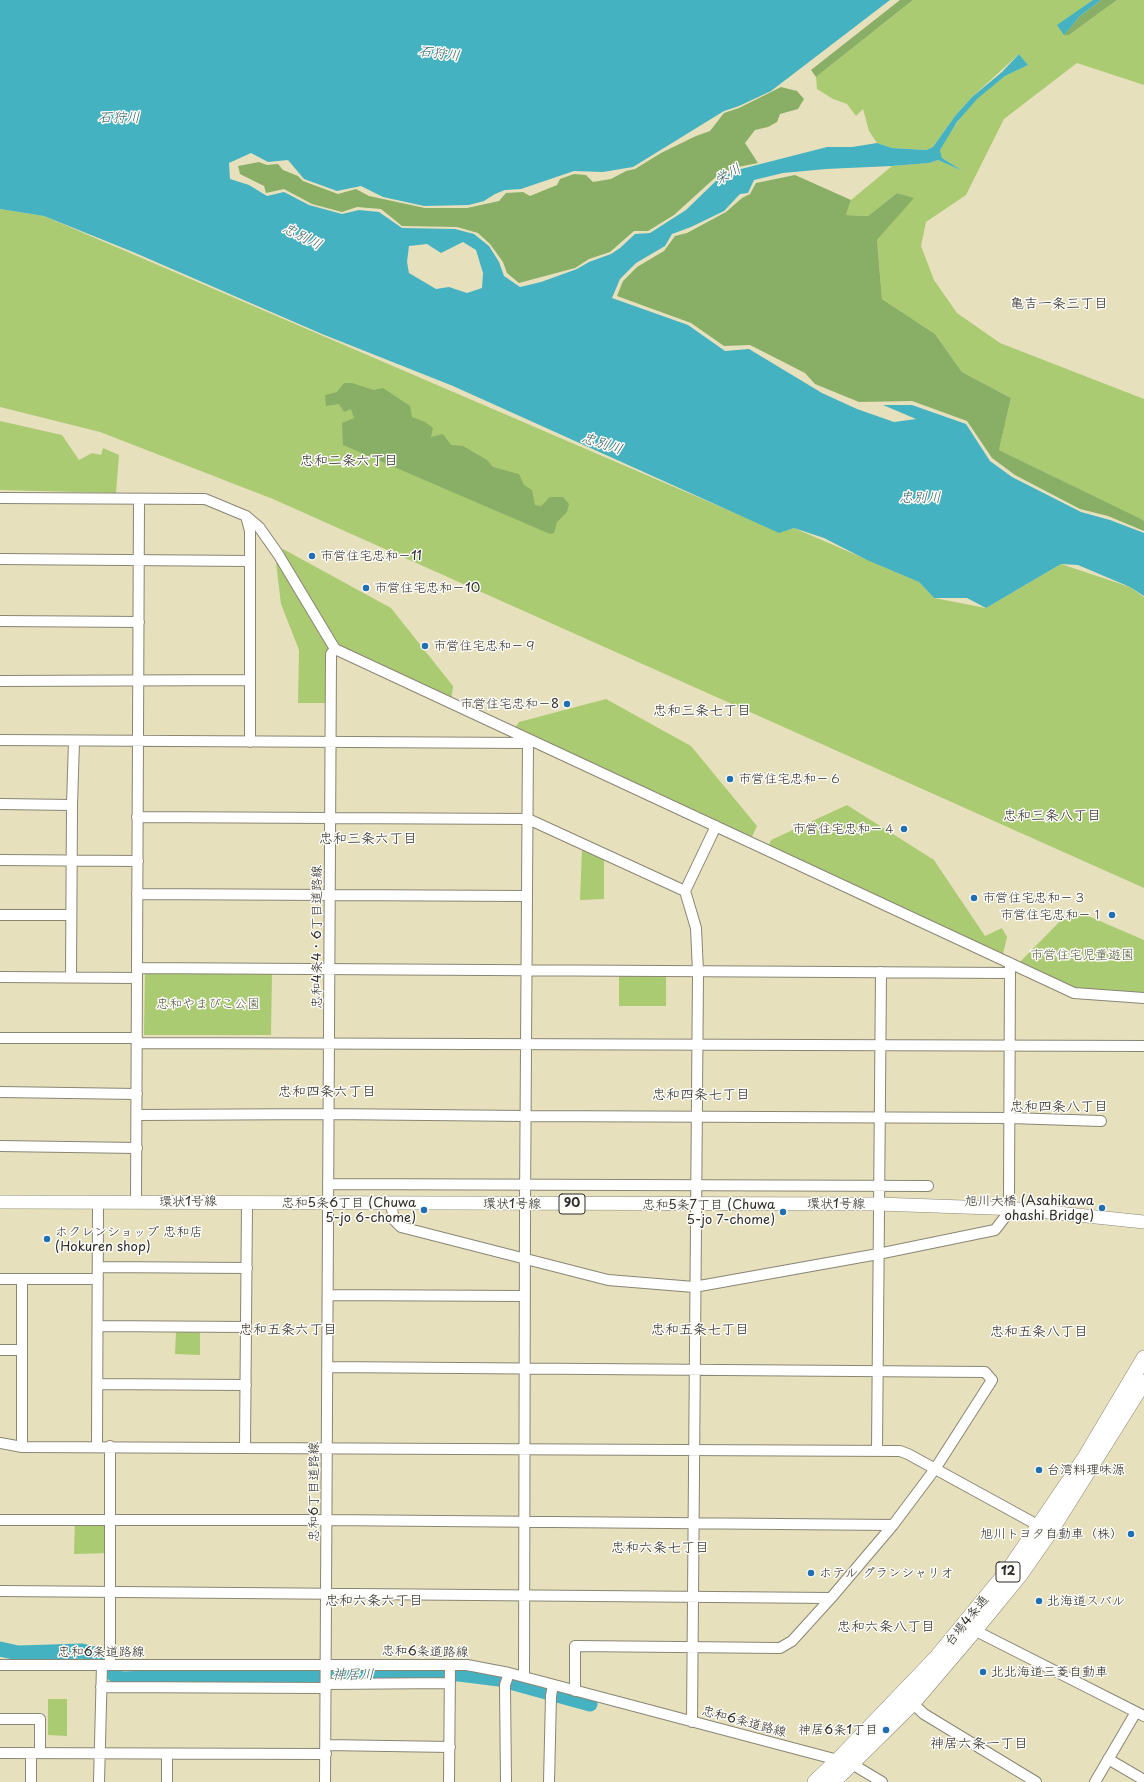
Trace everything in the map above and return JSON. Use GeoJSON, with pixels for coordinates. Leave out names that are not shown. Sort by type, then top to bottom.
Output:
{"type":"FeatureCollection","features":[{"type":"Feature","properties":{"kind":"highway","name":"台場4条通"},"geometry":{"type":"LineString","coordinates":[[1045,1529],[1144,1358]]}},
{"type":"Feature","properties":{"kind":"highway","name":"台場4条通"},"geometry":{"type":"LineString","coordinates":[[814,1782],[845,1762],[908,1699],[970,1628],[1010,1568],[1045,1529],[1144,1382]]}},
{"type":"Feature","properties":{"kind":"highway","name":"台場4条通"},"geometry":{"type":"LineString","coordinates":[[833,1782],[845,1762]]}},
{"type":"Feature","properties":{"kind":"main road","name":"環状1号線"},"geometry":{"type":"LineString","coordinates":[[0,1202],[878,1204],[1008,1208],[1144,1222]]}},
{"type":"Feature","properties":{"kind":"street"},"geometry":{"type":"LineString","coordinates":[[0,498],[205,499],[246,516],[259,527],[278,554],[335,649],[528,741],[716,826],[1074,993],[1144,998]]}},
{"type":"Feature","properties":{"kind":"street"},"geometry":{"type":"LineString","coordinates":[[136,1203],[139,499]]}},
{"type":"Feature","properties":{"kind":"street"},"geometry":{"type":"LineString","coordinates":[[246,516],[250,531],[250,742]]}},
{"type":"Feature","properties":{"kind":"street"},"geometry":{"type":"LineString","coordinates":[[0,560],[250,561]]}},
{"type":"Feature","properties":{"kind":"street"},"geometry":{"type":"LineString","coordinates":[[0,621],[139,622]]}},
{"type":"Feature","properties":{"kind":"street","name":"忠和4条4・6丁目道路線"},"geometry":{"type":"LineString","coordinates":[[328,1202],[332,741],[331,654],[335,649]]}},
{"type":"Feature","properties":{"kind":"street"},"geometry":{"type":"LineString","coordinates":[[0,681],[138,682],[250,680]]}},
{"type":"Feature","properties":{"kind":"street"},"geometry":{"type":"LineString","coordinates":[[0,740],[250,742],[528,741]]}},
{"type":"Feature","properties":{"kind":"street"},"geometry":{"type":"LineString","coordinates":[[71,977],[71,860],[74,740]]}},
{"type":"Feature","properties":{"kind":"street"},"geometry":{"type":"LineString","coordinates":[[524,1677],[525,1116],[528,741]]}},
{"type":"Feature","properties":{"kind":"street"},"geometry":{"type":"LineString","coordinates":[[0,804],[72,805]]}},
{"type":"Feature","properties":{"kind":"street"},"geometry":{"type":"LineString","coordinates":[[137,817],[528,819],[685,891],[693,912],[696,928],[698,972],[694,1287],[694,1648],[692,1722]]}},
{"type":"Feature","properties":{"kind":"street"},"geometry":{"type":"LineString","coordinates":[[685,891],[716,826]]}},
{"type":"Feature","properties":{"kind":"street"},"geometry":{"type":"LineString","coordinates":[[0,860],[138,861]]}},
{"type":"Feature","properties":{"kind":"street"},"geometry":{"type":"LineString","coordinates":[[137,894],[527,896]]}},
{"type":"Feature","properties":{"kind":"street"},"geometry":{"type":"LineString","coordinates":[[0,915],[71,915]]}},
{"type":"Feature","properties":{"kind":"street"},"geometry":{"type":"LineString","coordinates":[[391,1204],[394,1220],[401,1227],[525,1260],[608,1280],[694,1287],[878,1254],[995,1230],[1000,1225],[1008,1208],[1010,1118],[1010,963]]}},
{"type":"Feature","properties":{"kind":"street"},"geometry":{"type":"LineString","coordinates":[[0,977],[71,977],[137,973],[330,970],[1010,973]]}},
{"type":"Feature","properties":{"kind":"street"},"geometry":{"type":"LineString","coordinates":[[877,1450],[881,972]]}},
{"type":"Feature","properties":{"kind":"street"},"geometry":{"type":"LineString","coordinates":[[0,1038],[526,1044],[881,1044],[1010,1047],[1144,1046]]}},
{"type":"Feature","properties":{"kind":"street"},"geometry":{"type":"LineString","coordinates":[[0,1092],[137,1094]]}},
{"type":"Feature","properties":{"kind":"street"},"geometry":{"type":"LineString","coordinates":[[137,1115],[329,1114],[696,1116],[1010,1118],[1101,1121]]}},
{"type":"Feature","properties":{"kind":"street"},"geometry":{"type":"LineString","coordinates":[[0,1146],[137,1148]]}},
{"type":"Feature","properties":{"kind":"street"},"geometry":{"type":"LineString","coordinates":[[328,1184],[928,1186]]}},
{"type":"Feature","properties":{"kind":"street"},"geometry":{"type":"LineString","coordinates":[[245,1447],[247,1202]]}},
{"type":"Feature","properties":{"kind":"street","name":"忠和6丁目道路線"},"geometry":{"type":"LineString","coordinates":[[325,1782],[328,1448],[328,1202]]}},
{"type":"Feature","properties":{"kind":"street"},"geometry":{"type":"LineString","coordinates":[[97,1446],[98,1203]]}},
{"type":"Feature","properties":{"kind":"street"},"geometry":{"type":"LineString","coordinates":[[98,1267],[247,1268]]}},
{"type":"Feature","properties":{"kind":"street"},"geometry":{"type":"LineString","coordinates":[[0,1279],[98,1279]]}},
{"type":"Feature","properties":{"kind":"street"},"geometry":{"type":"LineString","coordinates":[[22,1280],[22,1447]]}},
{"type":"Feature","properties":{"kind":"street"},"geometry":{"type":"LineString","coordinates":[[328,1295],[525,1296]]}},
{"type":"Feature","properties":{"kind":"street"},"geometry":{"type":"LineString","coordinates":[[98,1326],[246,1327]]}},
{"type":"Feature","properties":{"kind":"street"},"geometry":{"type":"LineString","coordinates":[[0,1350],[22,1350]]}},
{"type":"Feature","properties":{"kind":"street"},"geometry":{"type":"LineString","coordinates":[[328,1366],[695,1371],[985,1372],[992,1380],[935,1469],[892,1525],[831,1598],[792,1641],[780,1648],[575,1646],[575,1691]]}},
{"type":"Feature","properties":{"kind":"street"},"geometry":{"type":"LineString","coordinates":[[98,1384],[246,1385]]}},
{"type":"Feature","properties":{"kind":"street"},"geometry":{"type":"LineString","coordinates":[[0,1443],[22,1447],[110,1446],[694,1451],[900,1451],[1045,1529]]}},
{"type":"Feature","properties":{"kind":"street"},"geometry":{"type":"LineString","coordinates":[[99,1782],[101,1687],[106,1665],[110,1593],[110,1446]]}},
{"type":"Feature","properties":{"kind":"street"},"geometry":{"type":"LineString","coordinates":[[0,1520],[327,1520],[892,1525]]}},
{"type":"Feature","properties":{"kind":"street"},"geometry":{"type":"LineString","coordinates":[[0,1592],[831,1598]]}},
{"type":"Feature","properties":{"kind":"street"},"geometry":{"type":"LineString","coordinates":[[970,1628],[1140,1714],[1108,1759],[1095,1782]]}},
{"type":"Feature","properties":{"kind":"street","name":"忠和6条道路線"},"geometry":{"type":"LineString","coordinates":[[0,1665],[106,1665],[326,1678],[450,1674],[467,1665],[507,1678],[524,1677],[552,1690],[575,1691],[845,1762],[882,1782]]}},
{"type":"Feature","properties":{"kind":"street"},"geometry":{"type":"LineString","coordinates":[[101,1687],[450,1674],[450,1782]]}},
{"type":"Feature","properties":{"kind":"street"},"geometry":{"type":"LineString","coordinates":[[506,1782],[507,1678]]}},
{"type":"Feature","properties":{"kind":"street"},"geometry":{"type":"LineString","coordinates":[[549,1782],[552,1690]]}},
{"type":"Feature","properties":{"kind":"street"},"geometry":{"type":"LineString","coordinates":[[908,1699],[924,1714],[1036,1782]]}},
{"type":"Feature","properties":{"kind":"street"},"geometry":{"type":"LineString","coordinates":[[0,1719],[40,1719],[32,1782]]}},
{"type":"Feature","properties":{"kind":"street"},"geometry":{"type":"LineString","coordinates":[[0,1753],[36,1752],[167,1754],[450,1748]]}},
{"type":"Feature","properties":{"kind":"street"},"geometry":{"type":"LineString","coordinates":[[167,1754],[167,1782]]}},
{"type":"Feature","properties":{"kind":"street"},"geometry":{"type":"LineString","coordinates":[[1108,1759],[1144,1780]]}},
{"type":"Feature","properties":{"kind":"green space"},"geometry":{"type":"Polygon","coordinates":[[[900,0],[913,0],[816,77],[811,70],[900,0]]]}},
{"type":"Feature","properties":{"kind":"green space"},"geometry":{"type":"Polygon","coordinates":[[[913,0],[1093,0],[1077,12],[1069,35],[1117,0],[1144,0],[1144,85],[1077,63],[1004,119],[966,195],[926,222],[921,246],[934,280],[957,313],[1000,343],[1144,399],[1144,521],[999,450],[1011,398],[962,372],[935,334],[882,299],[877,240],[913,198],[897,193],[868,216],[846,215],[851,200],[892,166],[929,163],[938,160],[963,171],[942,158],[940,150],[948,136],[967,108],[977,98],[1005,76],[1028,65],[1019,54],[972,97],[955,116],[933,147],[926,150],[892,148],[877,143],[869,131],[863,109],[856,116],[847,104],[833,99],[817,89],[816,77],[913,0]]]}},
{"type":"Feature","properties":{"kind":"green space"},"geometry":{"type":"Polygon","coordinates":[[[1101,0],[1117,0],[1069,35],[1064,35],[1080,16],[1101,0]]]}},
{"type":"Feature","properties":{"kind":"green space"},"geometry":{"type":"Polygon","coordinates":[[[781,87],[797,91],[804,99],[798,109],[780,114],[777,122],[768,127],[755,130],[745,143],[758,163],[738,167],[718,175],[674,215],[648,231],[634,231],[610,252],[589,259],[575,268],[519,283],[507,273],[503,262],[490,244],[478,233],[457,227],[402,226],[381,209],[357,207],[342,212],[312,204],[284,189],[266,193],[264,186],[240,174],[238,166],[259,162],[267,165],[278,164],[283,170],[298,176],[303,181],[338,194],[356,189],[369,196],[425,208],[467,208],[499,201],[506,193],[523,192],[530,196],[557,185],[560,179],[574,174],[586,175],[593,182],[611,179],[626,171],[635,169],[661,153],[696,136],[710,131],[724,113],[739,108],[781,87]]]}},
{"type":"Feature","properties":{"kind":"green space"},"geometry":{"type":"Polygon","coordinates":[[[795,175],[851,200],[846,215],[868,216],[897,193],[914,198],[877,240],[882,299],[935,334],[962,372],[1011,398],[999,450],[1141,519],[1144,521],[1144,531],[1108,516],[1080,509],[1015,475],[992,458],[967,421],[912,401],[859,402],[815,384],[805,373],[750,345],[724,346],[691,323],[617,296],[623,281],[637,267],[664,251],[675,236],[687,233],[726,212],[742,198],[750,194],[756,183],[795,175]]]}},
{"type":"Feature","properties":{"kind":"green space"},"geometry":{"type":"Polygon","coordinates":[[[0,209],[44,216],[779,532],[794,528],[919,582],[934,598],[986,608],[1061,564],[1130,587],[1144,597],[1144,888],[273,499],[100,432],[0,407],[0,209]]]}},
{"type":"Feature","properties":{"kind":"green space"},"geometry":{"type":"Polygon","coordinates":[[[344,383],[352,383],[374,390],[383,388],[410,406],[412,417],[425,422],[433,428],[431,437],[443,434],[451,445],[463,446],[487,460],[493,467],[519,474],[524,485],[532,490],[535,505],[541,506],[550,497],[563,497],[569,504],[567,512],[557,522],[554,533],[550,534],[343,445],[342,423],[354,418],[351,409],[344,412],[339,404],[326,406],[325,395],[337,392],[344,383]]]}},
{"type":"Feature","properties":{"kind":"green space"},"geometry":{"type":"Polygon","coordinates":[[[0,421],[62,435],[79,460],[92,453],[101,455],[103,448],[119,455],[116,493],[0,490],[0,421]]]}},
{"type":"Feature","properties":{"kind":"green space"},"geometry":{"type":"Polygon","coordinates":[[[283,549],[391,608],[453,686],[451,703],[335,649],[332,703],[298,703],[299,650],[281,604],[276,563],[278,554],[283,549]]]}},
{"type":"Feature","properties":{"kind":"green space"},"geometry":{"type":"Polygon","coordinates":[[[606,699],[691,746],[757,826],[750,841],[512,732],[519,722],[606,699]]]}},
{"type":"Feature","properties":{"kind":"green space"},"geometry":{"type":"Polygon","coordinates":[[[847,805],[934,860],[985,936],[1002,928],[1007,937],[1002,958],[767,849],[771,840],[847,805]]]}},
{"type":"Feature","properties":{"kind":"green space"},"geometry":{"type":"Polygon","coordinates":[[[582,849],[604,859],[604,899],[580,900],[582,849]]]}},
{"type":"Feature","properties":{"kind":"green space","name":"市営住宅児童遊園"},"geometry":{"type":"Polygon","coordinates":[[[1072,909],[1144,940],[1144,998],[1074,993],[1016,966],[1072,909]]]}},
{"type":"Feature","properties":{"kind":"green space","name":"忠和やまびこ公園"},"geometry":{"type":"Polygon","coordinates":[[[145,973],[272,974],[271,1035],[144,1035],[145,973]]]}},
{"type":"Feature","properties":{"kind":"green space"},"geometry":{"type":"Polygon","coordinates":[[[619,976],[666,976],[666,1006],[619,1006],[619,976]]]}},
{"type":"Feature","properties":{"kind":"green space"},"geometry":{"type":"Polygon","coordinates":[[[176,1331],[200,1332],[200,1355],[175,1354],[176,1331]]]}},
{"type":"Feature","properties":{"kind":"green space"},"geometry":{"type":"Polygon","coordinates":[[[75,1519],[110,1519],[110,1553],[74,1554],[75,1519]]]}},
{"type":"Feature","properties":{"kind":"green space"},"geometry":{"type":"Polygon","coordinates":[[[48,1699],[67,1699],[67,1736],[48,1735],[48,1699]]]}},
{"type":"Feature","properties":{"kind":"water"},"geometry":{"type":"Polygon","coordinates":[[[0,0],[890,0],[771,91],[739,106],[724,111],[633,167],[603,172],[574,171],[521,189],[505,190],[484,201],[469,205],[424,206],[383,197],[361,186],[337,191],[304,179],[288,160],[268,162],[251,153],[229,163],[230,179],[249,185],[267,196],[284,192],[309,205],[342,214],[359,210],[379,212],[402,228],[455,229],[474,234],[489,246],[499,262],[504,276],[520,287],[541,282],[577,269],[589,262],[611,254],[635,234],[650,233],[686,210],[719,178],[741,169],[827,147],[852,147],[877,143],[892,148],[926,150],[933,147],[955,116],[972,97],[1002,72],[1019,54],[1028,65],[1005,76],[977,99],[957,122],[940,150],[942,158],[963,171],[938,160],[929,163],[783,173],[754,180],[748,193],[740,194],[724,211],[691,227],[672,234],[665,246],[636,263],[620,279],[612,298],[688,325],[725,351],[749,349],[822,393],[857,409],[894,422],[916,419],[883,405],[912,405],[966,424],[990,461],[1012,477],[1081,512],[1110,520],[1144,533],[1144,596],[1130,587],[1078,565],[1061,564],[986,608],[967,598],[934,598],[919,582],[867,560],[824,538],[794,528],[779,533],[453,386],[322,334],[133,252],[44,216],[0,209],[0,0]],[[463,242],[441,253],[427,244],[409,246],[407,262],[409,273],[436,289],[449,287],[467,293],[482,288],[483,273],[476,250],[463,242]]]}},
{"type":"Feature","properties":{"kind":"water"},"geometry":{"type":"Polygon","coordinates":[[[1093,0],[1101,0],[1080,16],[1064,35],[1057,25],[1093,0]]]}},
{"type":"Feature","properties":{"kind":"waterway","name":"神居川"},"geometry":{"type":"LineString","coordinates":[[0,1649],[18,1653],[82,1651],[94,1654],[97,1657]]}},
{"type":"Feature","properties":{"kind":"waterway","name":"神居川"},"geometry":{"type":"LineString","coordinates":[[113,1674],[121,1679],[247,1675],[315,1676],[372,1674],[459,1674],[499,1679],[590,1704]]}},
{"type":"Feature","properties":{"kind":"place","name":"市営住宅忠和－11"},"geometry":{"type":"Point","coordinates":[312,556]}},
{"type":"Feature","properties":{"kind":"place","name":"市営住宅忠和－10"},"geometry":{"type":"Point","coordinates":[366,588]}},
{"type":"Feature","properties":{"kind":"place","name":"市営住宅忠和－９"},"geometry":{"type":"Point","coordinates":[425,646]}},
{"type":"Feature","properties":{"kind":"place","name":"市営住宅忠和－8"},"geometry":{"type":"Point","coordinates":[567,704]}},
{"type":"Feature","properties":{"kind":"place","name":"市営住宅忠和－６"},"geometry":{"type":"Point","coordinates":[730,779]}},
{"type":"Feature","properties":{"kind":"place","name":"市営住宅忠和－４"},"geometry":{"type":"Point","coordinates":[904,829]}},
{"type":"Feature","properties":{"kind":"place","name":"市営住宅忠和－３"},"geometry":{"type":"Point","coordinates":[974,898]}},
{"type":"Feature","properties":{"kind":"place","name":"市営住宅忠和－１"},"geometry":{"type":"Point","coordinates":[1112,915]}},
{"type":"Feature","properties":{"kind":"place","name":"旭川大橋 (Asahikawa ohashi Bridge)"},"geometry":{"type":"Point","coordinates":[1102,1208]}},
{"type":"Feature","properties":{"kind":"place","name":"忠和5条6丁目 (Chuwa 5-jo 6-chome)"},"geometry":{"type":"Point","coordinates":[424,1210]}},
{"type":"Feature","properties":{"kind":"place","name":"忠和5条7丁目 (Chuwa 5-jo 7-chome)"},"geometry":{"type":"Point","coordinates":[783,1212]}},
{"type":"Feature","properties":{"kind":"place","name":"ホクレンショップ 忠和店 (Hokuren shop)"},"geometry":{"type":"Point","coordinates":[47,1239]}},
{"type":"Feature","properties":{"kind":"place","name":"台湾料理味源"},"geometry":{"type":"Point","coordinates":[1039,1470]}},
{"type":"Feature","properties":{"kind":"place","name":"旭川トヨタ自動車（株）"},"geometry":{"type":"Point","coordinates":[1131,1534]}},
{"type":"Feature","properties":{"kind":"place","name":"ホテル グランシャリオ"},"geometry":{"type":"Point","coordinates":[811,1573]}},
{"type":"Feature","properties":{"kind":"place","name":"北海道スバル"},"geometry":{"type":"Point","coordinates":[1039,1601]}},
{"type":"Feature","properties":{"kind":"place","name":"北北海道三菱自動車"},"geometry":{"type":"Point","coordinates":[983,1672]}},
{"type":"Feature","properties":{"kind":"place","name":"神居6条1丁目"},"geometry":{"type":"Point","coordinates":[886,1730]}},
{"type":"Feature","properties":{"kind":"district","name":"亀吉一条三丁目"},"geometry":{"type":"Point","coordinates":[1059,304]}},
{"type":"Feature","properties":{"kind":"district","name":"忠和二条六丁目"},"geometry":{"type":"Point","coordinates":[349,461]}},
{"type":"Feature","properties":{"kind":"district","name":"忠和三条七丁目"},"geometry":{"type":"Point","coordinates":[702,711]}},
{"type":"Feature","properties":{"kind":"district","name":"忠和三条八丁目"},"geometry":{"type":"Point","coordinates":[1052,816]}},
{"type":"Feature","properties":{"kind":"district","name":"忠和三条六丁目"},"geometry":{"type":"Point","coordinates":[368,839]}},
{"type":"Feature","properties":{"kind":"district","name":"忠和四条六丁目"},"geometry":{"type":"Point","coordinates":[327,1092]}},
{"type":"Feature","properties":{"kind":"district","name":"忠和四条七丁目"},"geometry":{"type":"Point","coordinates":[701,1095]}},
{"type":"Feature","properties":{"kind":"district","name":"忠和四条八丁目"},"geometry":{"type":"Point","coordinates":[1059,1107]}},
{"type":"Feature","properties":{"kind":"district","name":"忠和五条六丁目"},"geometry":{"type":"Point","coordinates":[288,1330]}},
{"type":"Feature","properties":{"kind":"district","name":"忠和五条七丁目"},"geometry":{"type":"Point","coordinates":[700,1330]}},
{"type":"Feature","properties":{"kind":"district","name":"忠和五条八丁目"},"geometry":{"type":"Point","coordinates":[1039,1332]}},
{"type":"Feature","properties":{"kind":"district","name":"忠和六条七丁目"},"geometry":{"type":"Point","coordinates":[660,1548]}},
{"type":"Feature","properties":{"kind":"district","name":"忠和六条六丁目"},"geometry":{"type":"Point","coordinates":[374,1601]}},
{"type":"Feature","properties":{"kind":"district","name":"忠和六条八丁目"},"geometry":{"type":"Point","coordinates":[886,1627]}},
{"type":"Feature","properties":{"kind":"district","name":"神居六条一丁目"},"geometry":{"type":"Point","coordinates":[979,1744]}},
{"type":"Feature","properties":{"kind":"water label","name":"石狩川"},"geometry":{"type":"Point","coordinates":[439,54]}},
{"type":"Feature","properties":{"kind":"water label","name":"石狩川"},"geometry":{"type":"Point","coordinates":[119,118]}},
{"type":"Feature","properties":{"kind":"water label","name":"栄川"},"geometry":{"type":"Point","coordinates":[728,175]}},
{"type":"Feature","properties":{"kind":"water label","name":"忠別川"},"geometry":{"type":"Point","coordinates":[302,237]}},
{"type":"Feature","properties":{"kind":"water label","name":"忠別川"},"geometry":{"type":"Point","coordinates":[602,444]}},
{"type":"Feature","properties":{"kind":"water label","name":"忠別川"},"geometry":{"type":"Point","coordinates":[920,498]}}]}
